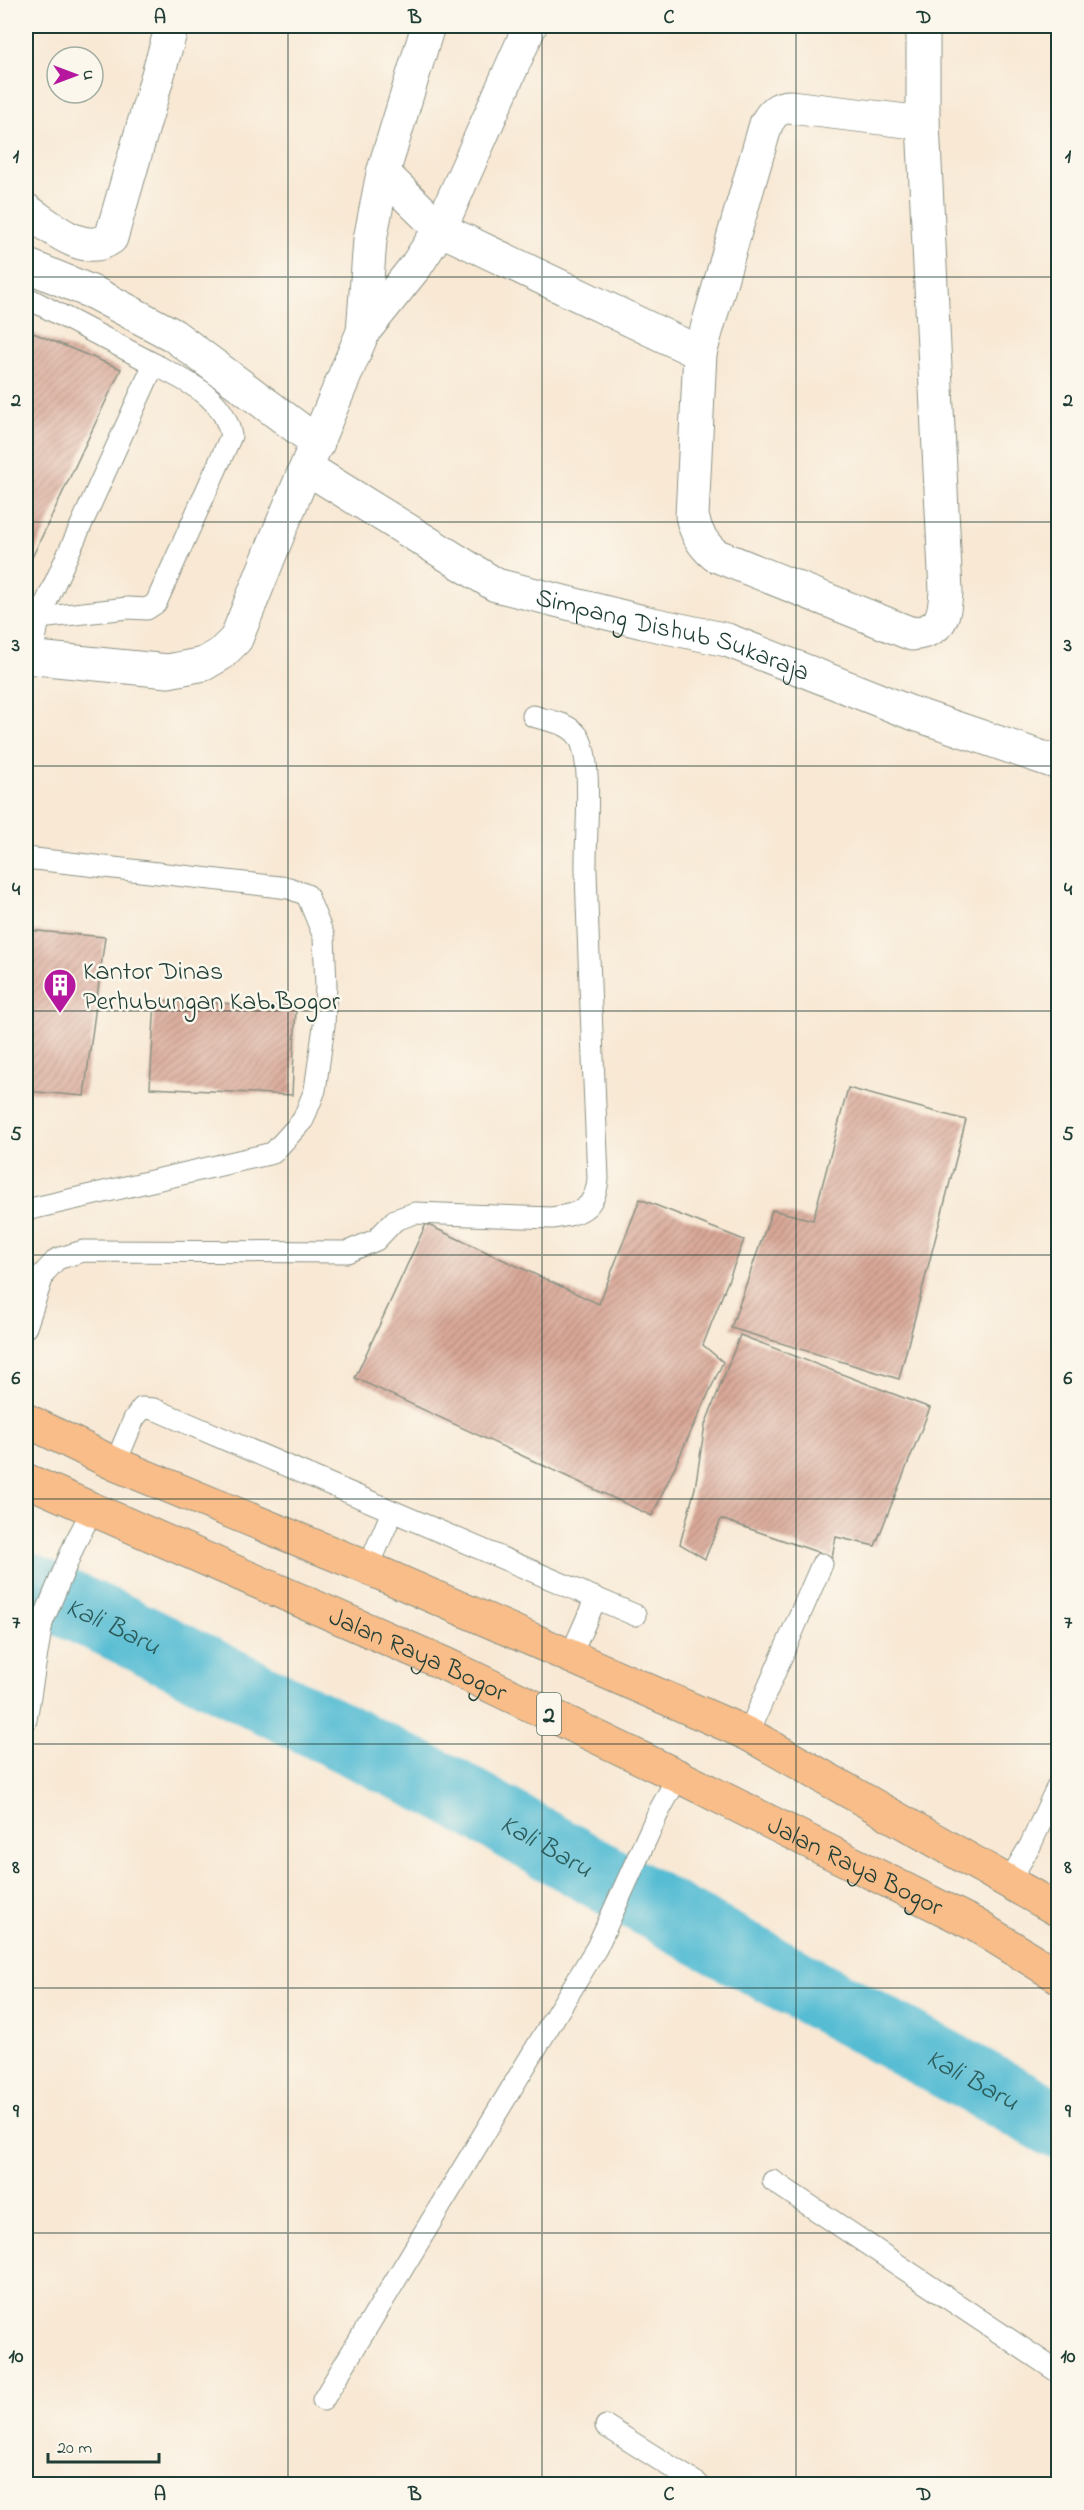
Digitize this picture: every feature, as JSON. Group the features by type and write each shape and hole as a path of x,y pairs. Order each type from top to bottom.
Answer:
{"highway":[{"name":"2","path":"26,1420 115,1464 368,1568 748,1734 1059,1910"},
{"name":"Jalan Raya Bogor","path":"26,1480 445,1664 678,1776 974,1924 1059,1976"}],"street":[{"path":"26,210 78,243 96,245 111,238 172,26"},
{"path":"363,332 370,240 383,172 428,26"},
{"path":"29,656 168,670 190,668 221,654 236,639 363,332 416,266 440,229 530,26"},
{"path":"923,26 923,123 946,592 945,609 938,623 929,632 912,633 715,555 696,532 692,516 700,353 766,124 771,115 783,107 790,107 923,123"},
{"path":"383,172 440,229 700,353"},
{"name":"Simpang Dishub Sukaraja","path":"26,265 94,293 173,335 312,455 496,585 643,622 727,640 909,712 1059,763"}],"lane":[{"path":"26,297 201,390 215,403 228,421 231,436 156,603 147,609 128,608 32,615"},
{"path":"29,656 32,615 154,364"},
{"path":"26,1327 44,1273 57,1259 83,1251 347,1252 376,1240 395,1220 415,1213 552,1218 574,1215 590,1204 597,1194 598,1179 586,869 587,773 584,750 578,736 569,727 533,716"},
{"path":"26,858 289,888 307,895 324,937 326,985 324,1026 315,1090 303,1120 273,1152 26,1210"},
{"path":"115,1464 134,1419 142,1408 154,1409 635,1615"},
{"path":"26,1720 42,1623 76,1541 93,1509"},
{"path":"368,1568 392,1512"},
{"path":"748,1734 822,1563"},
{"path":"570,1657 596,1598"},
{"path":"323,2400 597,1947 658,1814 678,1776"},
{"path":"1009,1881 1030,1846 1059,1785"},
{"path":"773,2181 1059,2372"},
{"path":"606,2426 698,2484"}],"building":[{"path":"26,330 121,369 28,566 26,565"},
{"name":"Kantor Dinas Perhubungan Kab.Bogor","path":"26,930 105,937 84,1096 26,1091"},
{"path":"155,1000 296,1007 292,1095 150,1088"},
{"path":"848,1088 966,1120 899,1379 731,1328 772,1210 813,1220"},
{"path":"640,1199 744,1240 703,1345 723,1362 652,1516 355,1378 426,1224 599,1304"},
{"path":"740,1335 930,1408 875,1546 836,1537 832,1557 721,1519 705,1559 680,1544 695,1488 705,1425"}],"waterway":[{"name":"Kali Baru","path":"26,1586 114,1625 445,1788 679,1920 1058,2125"}],"place":[{"name":"Kantor Dinas Perhubungan Kab.Bogor","path":"60,1014"}]}
